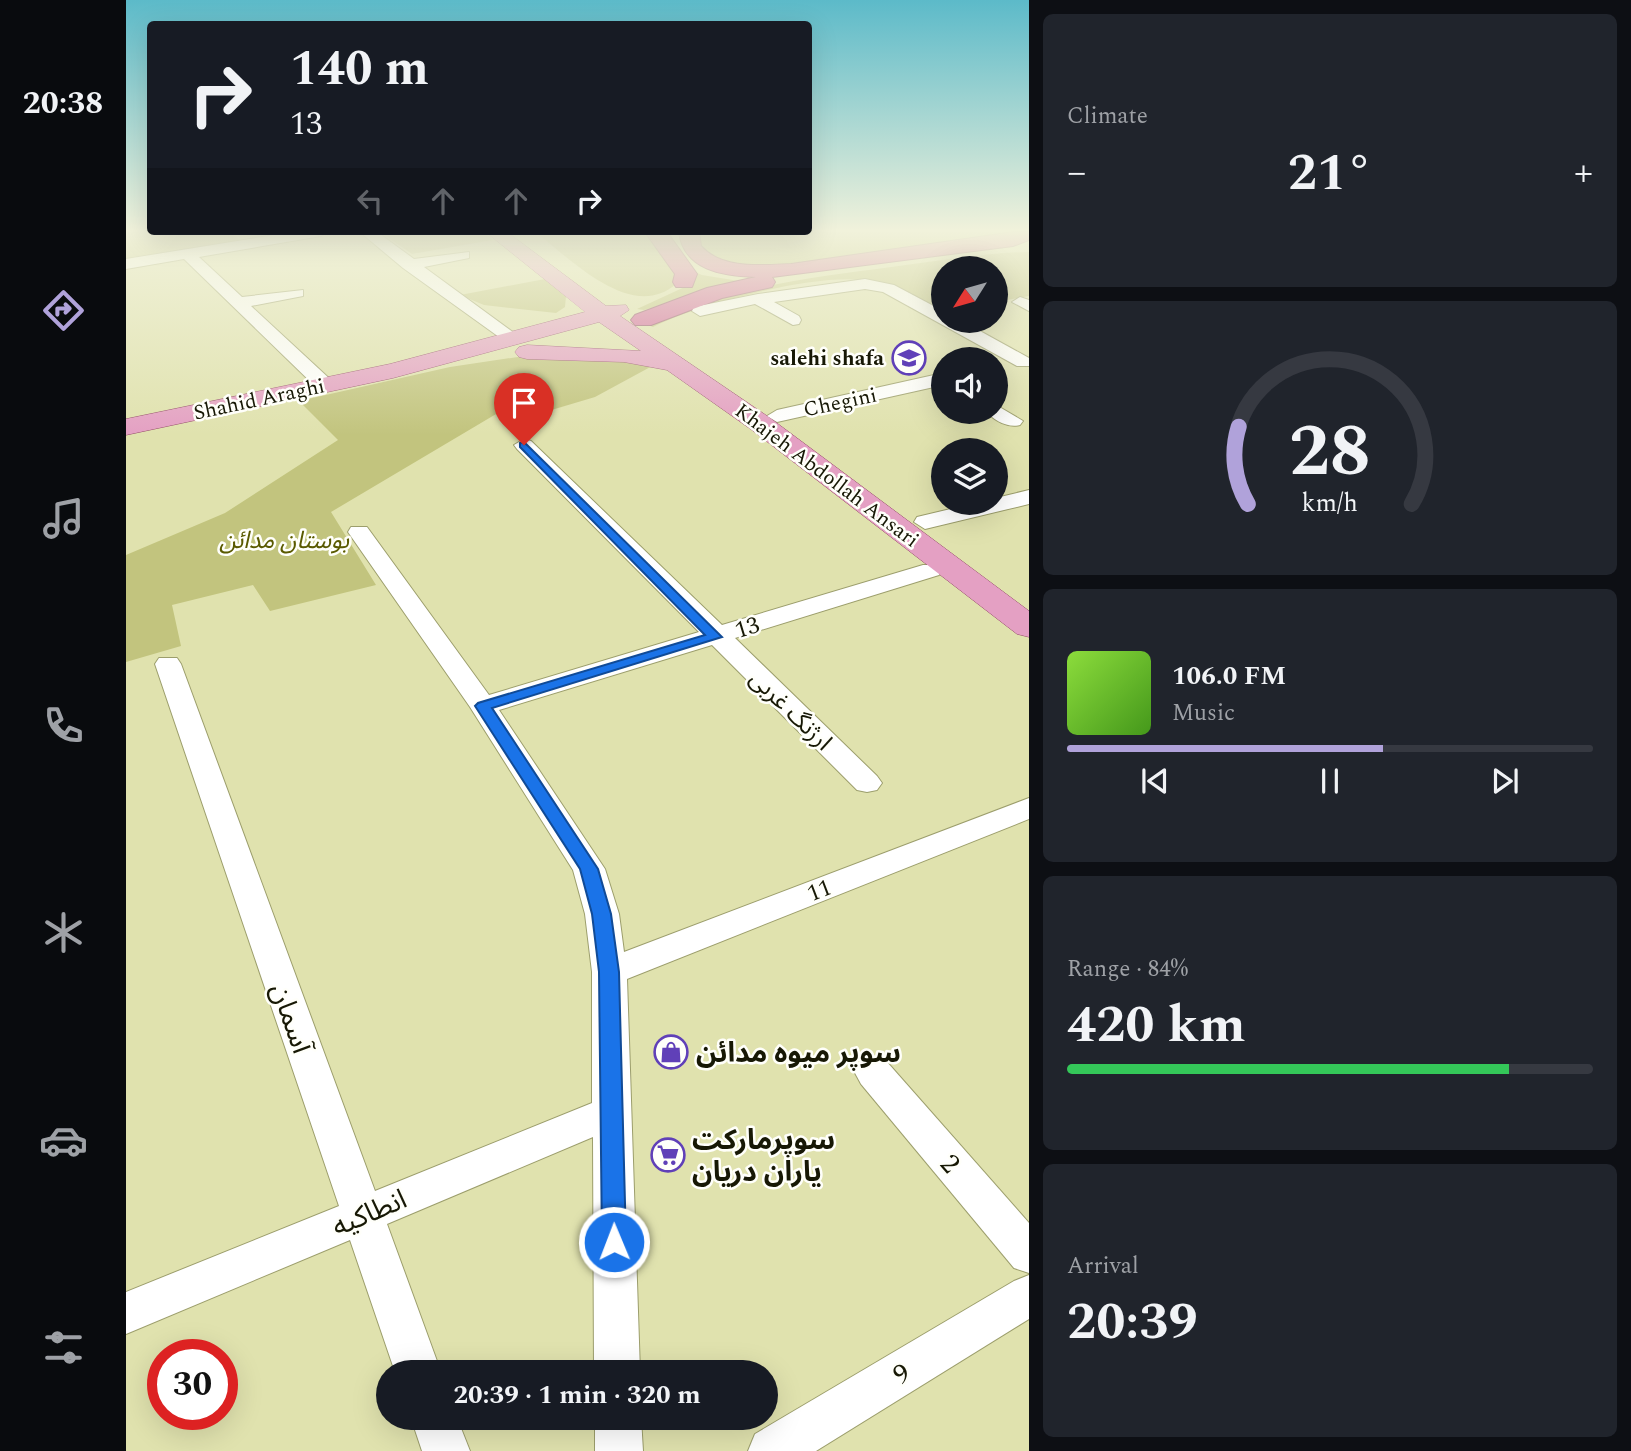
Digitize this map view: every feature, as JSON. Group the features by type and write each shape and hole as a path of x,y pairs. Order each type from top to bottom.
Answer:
{"highway":[{"path":"624,317 655,300"},
{"path":"624,317 690,300"}],"main road":[{"path":"521,342 566,312 569,300"},
{"name":"Khajeh Abdollah Ansari","path":"591,300 624,317 777,416 1029,597"},
{"name":"Khajeh Abdollah Ansari","path":"603,300 683,369 1029,627"},
{"name":"Shahid Araghi","path":"127,425 393,371 624,317"},
{"path":"521,342 648,358 683,369"}],"street":[{"path":"235,300 326,385"},
{"path":"459,300 521,342"},
{"path":"699,311 734,300"},
{"path":"773,300 793,320"},
{"path":"910,300 931,311"},
{"path":"971,333 1026,362"},
{"path":"1008,366 1026,362"},
{"name":"Chegini","path":"777,416 931,382"},
{"name":"ارژنگ غربی","path":"524,445 715,637 867,783"},
{"path":"925,522 1029,497"},
{"path":"359,532 483,706 589,869 601,914 609,972 617,1360"},
{"name":"13","path":"483,706 931,570"},
{"name":"آسمان","path":"168,664 414,1360"},
{"name":"11","path":"609,972 1029,808"},
{"name":"2","path":"874,1073 1029,1254"},
{"name":"انطاکیه","path":"126,1313 612,1112"},
{"name":"9","path":"772,1451 1029,1295"},
{"path":"438,1430 446,1451"},
{"path":"618,1430 619,1451"}],"green space":[{"path":"471,300 566,300 565,307 556,313 484,305"},
{"path":"657,300 681,300 644,310 637,309"},
{"path":"714,300 728,300 653,327 648,325"},
{"path":"908,300 931,300 931,310"},
{"name":"بوستان مدائن","path":"596,354 654,365 595,397 548,411 513,404 331,512 376,585 270,611 253,585 172,605 181,646 126,662 126,555 225,513 338,440 299,401 450,367 531,355"}],"place":[{"name":"salehi shafa","path":"909,358"},
{"name":"سوپر میوه مدائن","path":"671,1052"},
{"name":"سوپرمارکت یاران دریان","path":"668,1155"}],"route":[{"path":"524,445 715,637 483,706 589,869 601,914 609,972 614,1242"}]}
